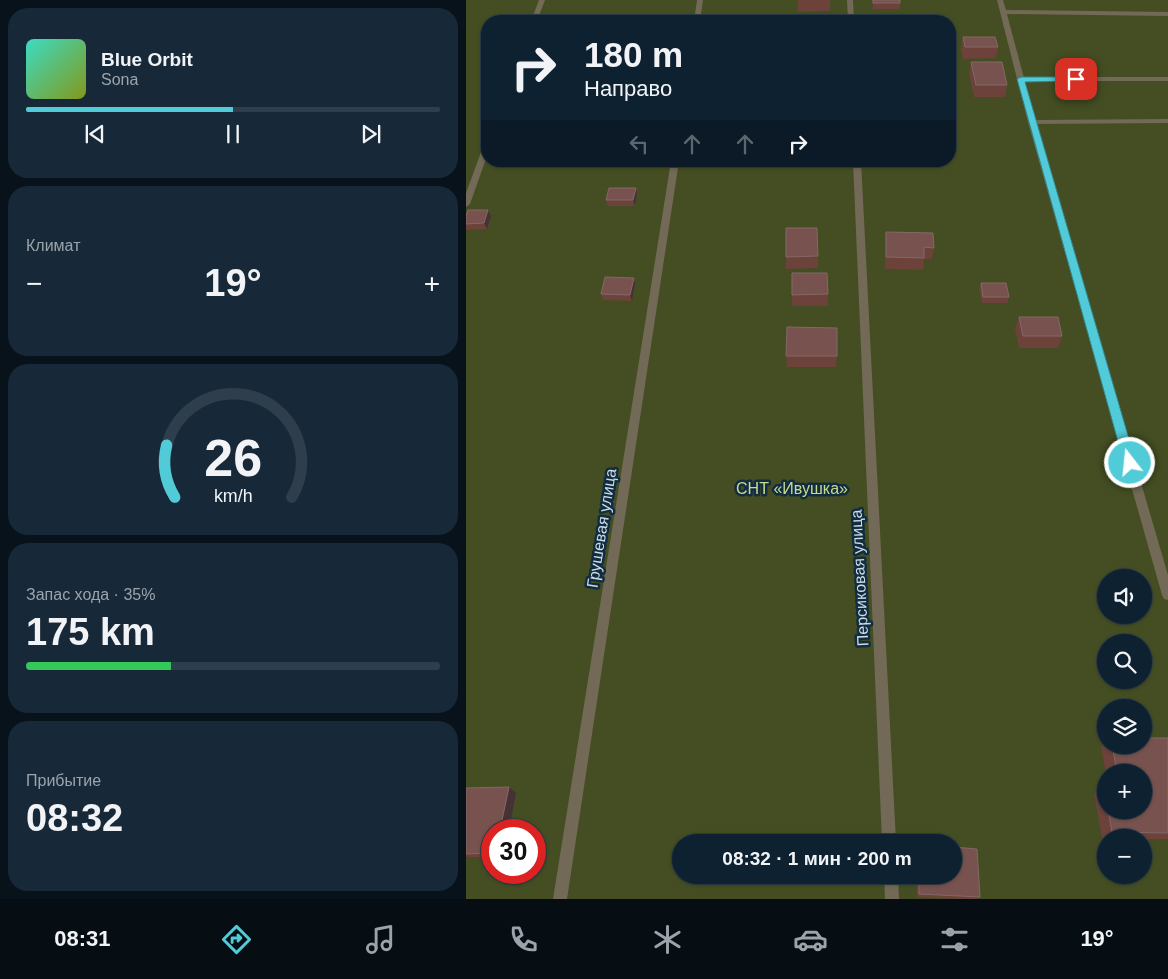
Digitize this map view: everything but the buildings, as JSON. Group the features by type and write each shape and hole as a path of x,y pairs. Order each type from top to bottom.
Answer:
{"street":[{"path":"536,15 542,0"},
{"path":"698,15 700,0"},
{"path":"850,0 850,15"},
{"path":"1000,0 1032,122 1168,595"},
{"path":"1003,12 1168,14"},
{"path":"1021,79 1168,79"},
{"path":"1032,122 1168,121"},
{"path":"466,204 481,163"},
{"name":"Грушевая улица","path":"560,899 674,167"},
{"name":"Персиковая улица","path":"857,167 889,834"},
{"path":"891,884 892,899"}],"green space":[{"name":"СНТ «Ивушка»","path":"466,0 1168,0 1168,899 466,899"}],"route":[{"path":"1076,79 1021,79 1130,463"}]}
